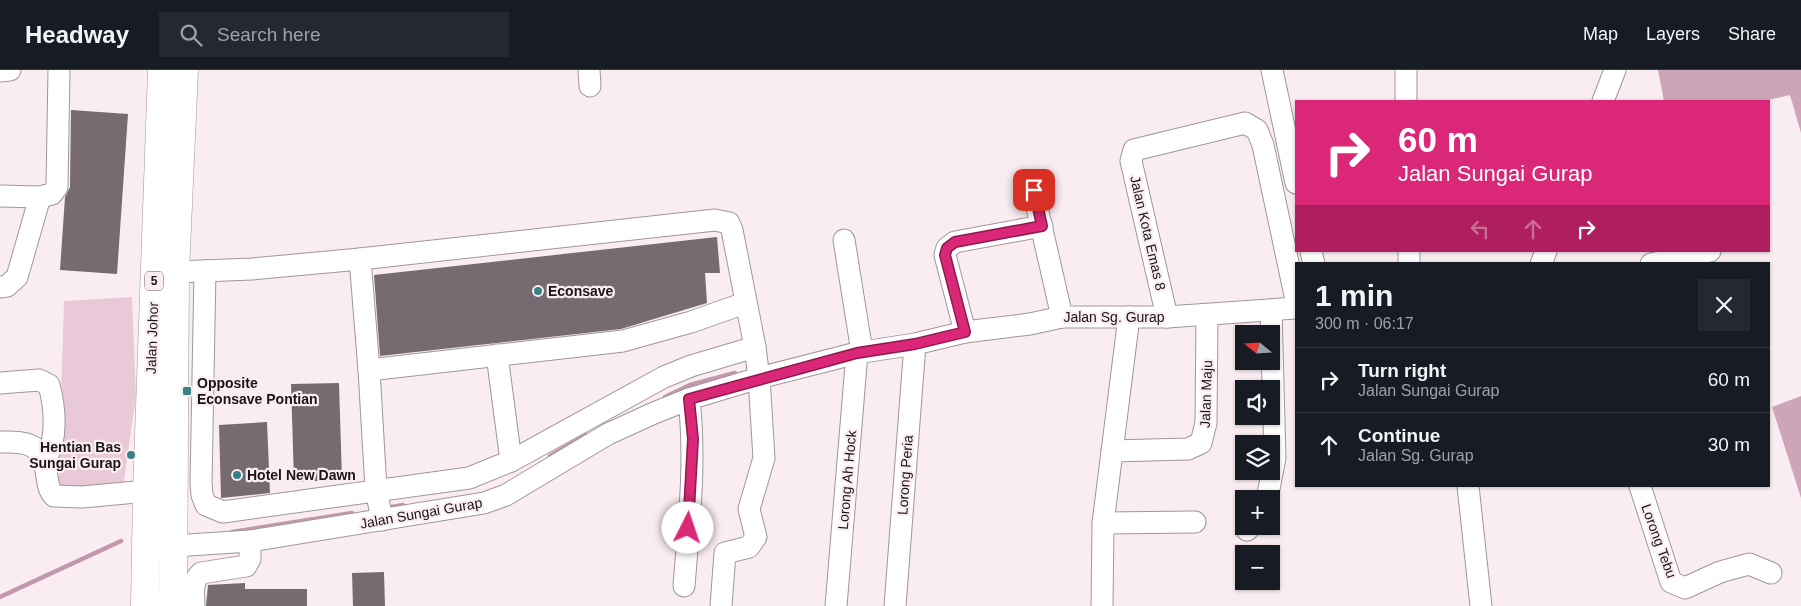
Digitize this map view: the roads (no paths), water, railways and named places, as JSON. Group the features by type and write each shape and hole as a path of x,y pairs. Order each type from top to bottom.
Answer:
{"highway":[{"name":"Jalan Johor","path":"146,606 145,548 162,70"},
{"name":"Jalan Johor","path":"172,606 175,272 184,70"}],"street":[{"path":"0,71 10,70"},
{"path":"0,196 40,197 52,194 57,187 59,70"},
{"path":"1272,70 1295,178"},
{"path":"1406,70 1406,100"},
{"path":"1602,100 1615,70"},
{"name":"Jalan Kota Emas 8","path":"1167,317 1131,161 1134,150 1245,124 1257,130 1264,145 1295,295"},
{"path":"1034,190 1062,317"},
{"path":"0,287 7,286 17,277 40,197"},
{"path":"175,272 252,269 360,259 719,220 729,223 755,347 764,458 750,508 756,537 749,547 725,552 721,606"},
{"path":"965,332 945,255 947,248 955,242 1042,226"},
{"name":"Lorong Ah Hock","path":"836,606 859,353 844,240"},
{"path":"1660,262 1705,252"},
{"path":"360,259 370,370 376,489 382,520"},
{"path":"206,271 201,483 202,495 206,505 223,512 376,489 469,478 510,461 664,377 691,366 755,347"},
{"path":"370,370 623,341 691,322 745,303"},
{"name":"Jalan Sg. Gurap","path":"759,378 859,353 915,344 965,332 1030,324 1062,317 1167,317 1295,308"},
{"path":"1269,490 1275,458 1271,310"},
{"name":"Jalan Maju","path":"1112,451 1188,449 1201,443 1206,423 1207,315"},
{"path":"1102,606 1103,523 1128,317"},
{"name":"Lorong Peria","path":"895,606 915,344"},
{"path":"497,356 510,461"},
{"name":"Jalan Sungai Gurap","path":"145,548 250,541 484,503 506,495 608,434 689,399 759,378"},
{"path":"0,383 39,380 49,385 53,398 53,431 50,452 45,460"},
{"path":"684,586 693,471 693,439 689,399"},
{"path":"0,442 21,441 37,449 45,460 50,492 60,497 147,491"},
{"path":"1468,487 1481,606"},
{"name":"Lorong Tebu","path":"1640,487 1671,582 1685,588 1720,572 1749,564 1771,573"},
{"path":"1103,523 1195,522"},
{"path":"194,606 194,585 198,576 201,573 246,566 250,559 250,541"}],"waterway":[{"path":"665,397 690,385 735,373"},
{"path":"550,456 586,435"},
{"path":"386,508 403,505"},
{"path":"232,532 352,513"},
{"path":"0,597 121,541"}],"place":[{"name":"Econsave","path":"538,291"},
{"name":"Opposite Econsave Pontian","path":"187,391"},
{"name":"Hentian Bas Sungai Gurap","path":"131,455"},
{"name":"Hotel New Dawn","path":"237,475"}]}
